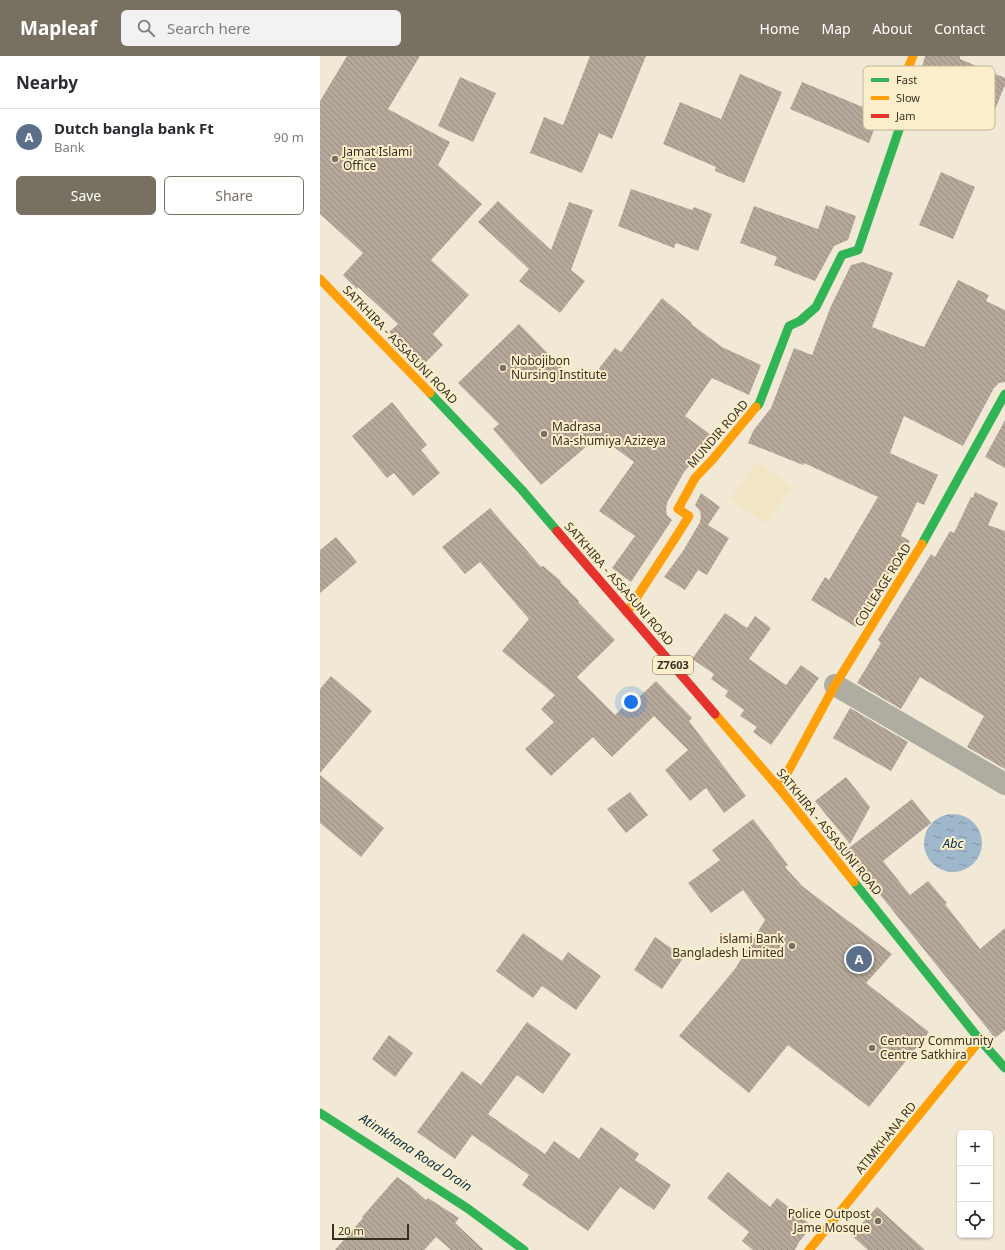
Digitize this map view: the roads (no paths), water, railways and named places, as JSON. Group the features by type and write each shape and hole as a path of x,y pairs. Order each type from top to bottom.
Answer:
{"street":[{"name":"MUNDIR ROAD","path":"909,66 913,56"},
{"name":"MUNDIR ROAD","path":"628,612 650,575 672,544 688,516 678,509 695,478 759,404 789,326 800,321 816,307 842,255 858,250 899,130"},
{"name":"SATKHIRA - ASSASUNI ROAD","path":"320,279 522,490 628,612 779,788 980,1040 1005,1068"},
{"name":"COLLEAGE ROAD","path":"779,788 835,685 930,532 1005,394"},
{"path":"835,685 1005,784"},
{"name":"ATIMKHANA RD","path":"809,1250 980,1040"},
{"path":"320,1113 466,1208 524,1250"}],"water":[{"name":"Abc","path":"947,814 959,814 974,822 982,837 982,849 974,864 959,872 947,872 932,864 924,849 924,837 932,822"}],"place":[{"name":"Jamat Islami Office","path":"335,159"},
{"name":"Nobojibon Nursing Institute","path":"503,368"},
{"name":"Madrasa Ma-shumiya Azizeya","path":"544,434"},
{"name":"islami Bank Bangladesh Limited","path":"792,946"},
{"name":"Dutch bangla bank Ft","path":"859,959"},
{"name":"Century Community Centre Satkhira","path":"872,1048"},
{"name":"Police Outpost Jame Mosque","path":"878,1221"}],"water label":[{"name":"Atimkhana Road Drain","path":"416,1152"}]}
